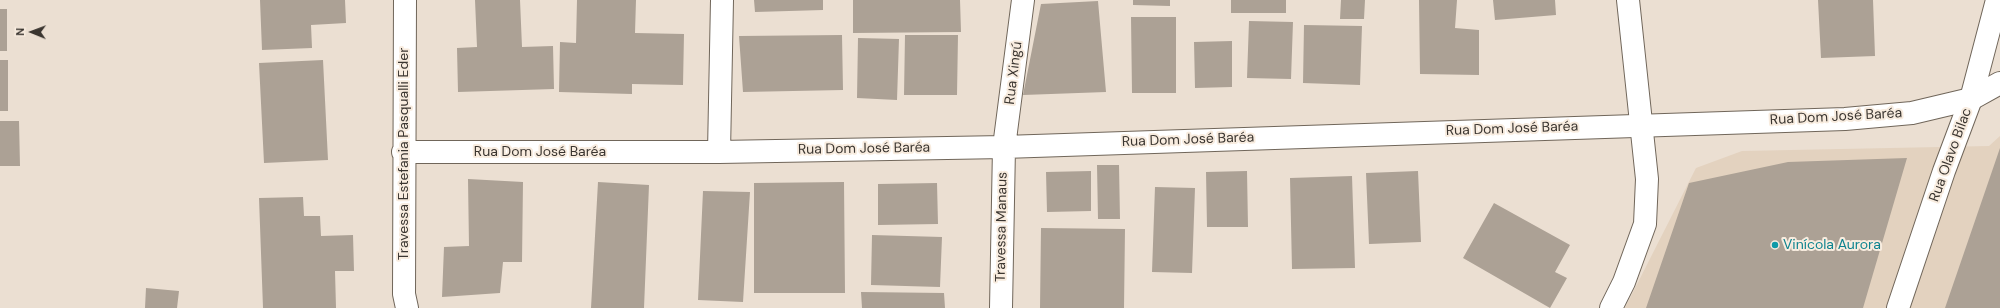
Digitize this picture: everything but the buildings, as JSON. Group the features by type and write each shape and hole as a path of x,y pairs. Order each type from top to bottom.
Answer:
{"street":[{"name":"Travessa Estefania Pasqualli Eder","path":"405,0 403,152 404,294 407,308"},
{"path":"719,152 722,0"},
{"name":"Rua Xingú","path":"1004,147 1023,0"},
{"path":"1611,308 1624,282 1645,224 1647,179 1628,0"},
{"name":"Rua Olavo Bilac","path":"1898,308 1944,171 1971,99 1997,0"},
{"name":"Rua Dom José Baréa","path":"403,152 719,152 1004,147 1845,119 1912,113 1971,99 2000,83"},
{"name":"Travessa Manaus","path":"1000,308 1004,147"}],"shaded area":[{"path":"2000,136 2000,308 1625,308 1696,168 1742,151 1989,146"}],"place":[{"name":"Vinícola Aurora","path":"1775,245"}]}
